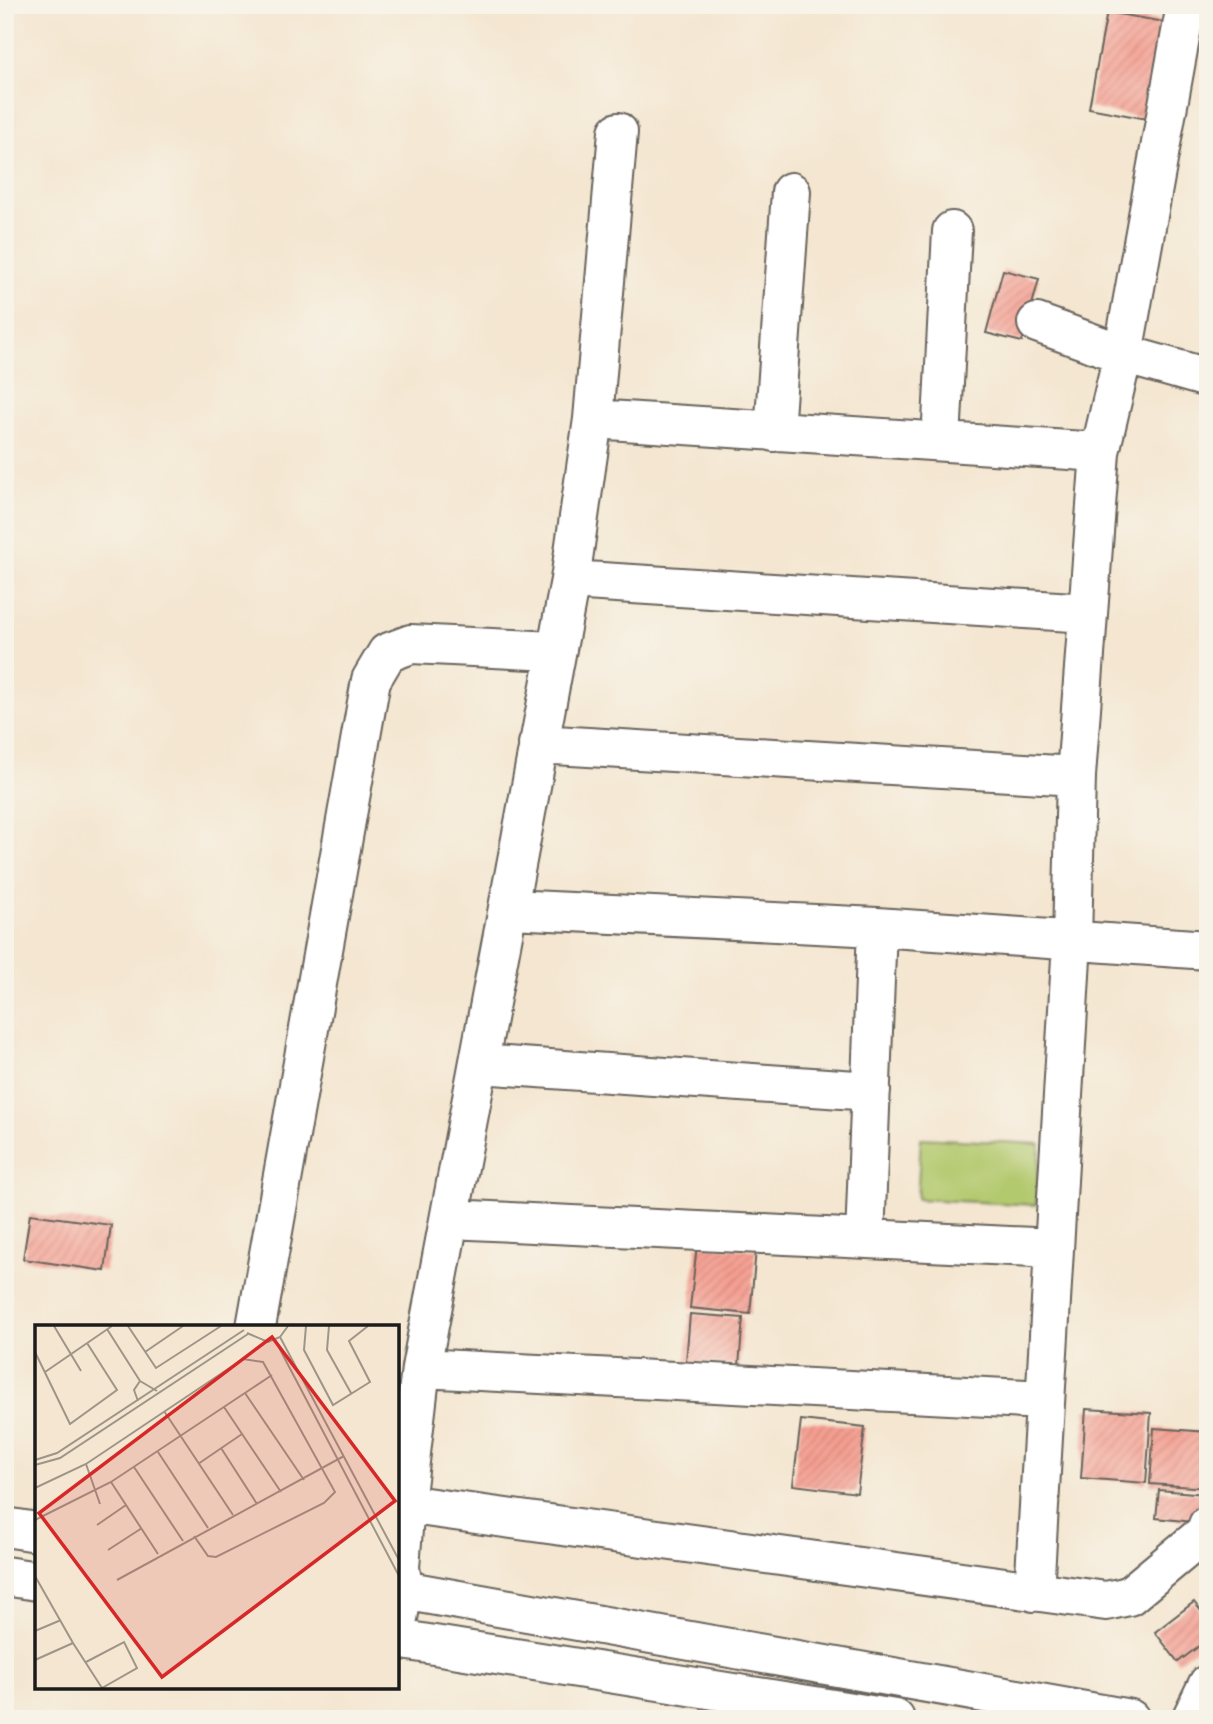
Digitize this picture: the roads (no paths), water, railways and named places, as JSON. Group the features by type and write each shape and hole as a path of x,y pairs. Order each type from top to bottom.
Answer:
{"street":[{"path":"1034,1592 1072,941 1076,776 1100,452 1123,354 1186,5"},
{"path":"618,132 593,419 570,580 554,651 510,909 421,1368 401,1503 399,1601 1130,1719"},
{"path":"774,432 791,192"},
{"path":"941,441 952,231"},
{"path":"1037,323 1123,354 1208,378"},
{"path":"593,419 1100,452"},
{"path":"570,580 1088,613"},
{"path":"256,1325 371,680 387,653 411,644 554,651"},
{"path":"538,744 1076,776"},
{"path":"510,909 877,927 1208,950"},
{"path":"865,1239 877,927"},
{"path":"480,1064 871,1090"},
{"path":"450,1219 1054,1248"},
{"path":"421,1368 1045,1400"},
{"path":"401,1503 1106,1601 1129,1596 1206,1532 1208,1525"},
{"path":"5,1527 35,1532"},
{"path":"5,1576 35,1581"},
{"path":"399,1639 895,1719"},
{"path":"1191,1719 1208,1684"}]}
